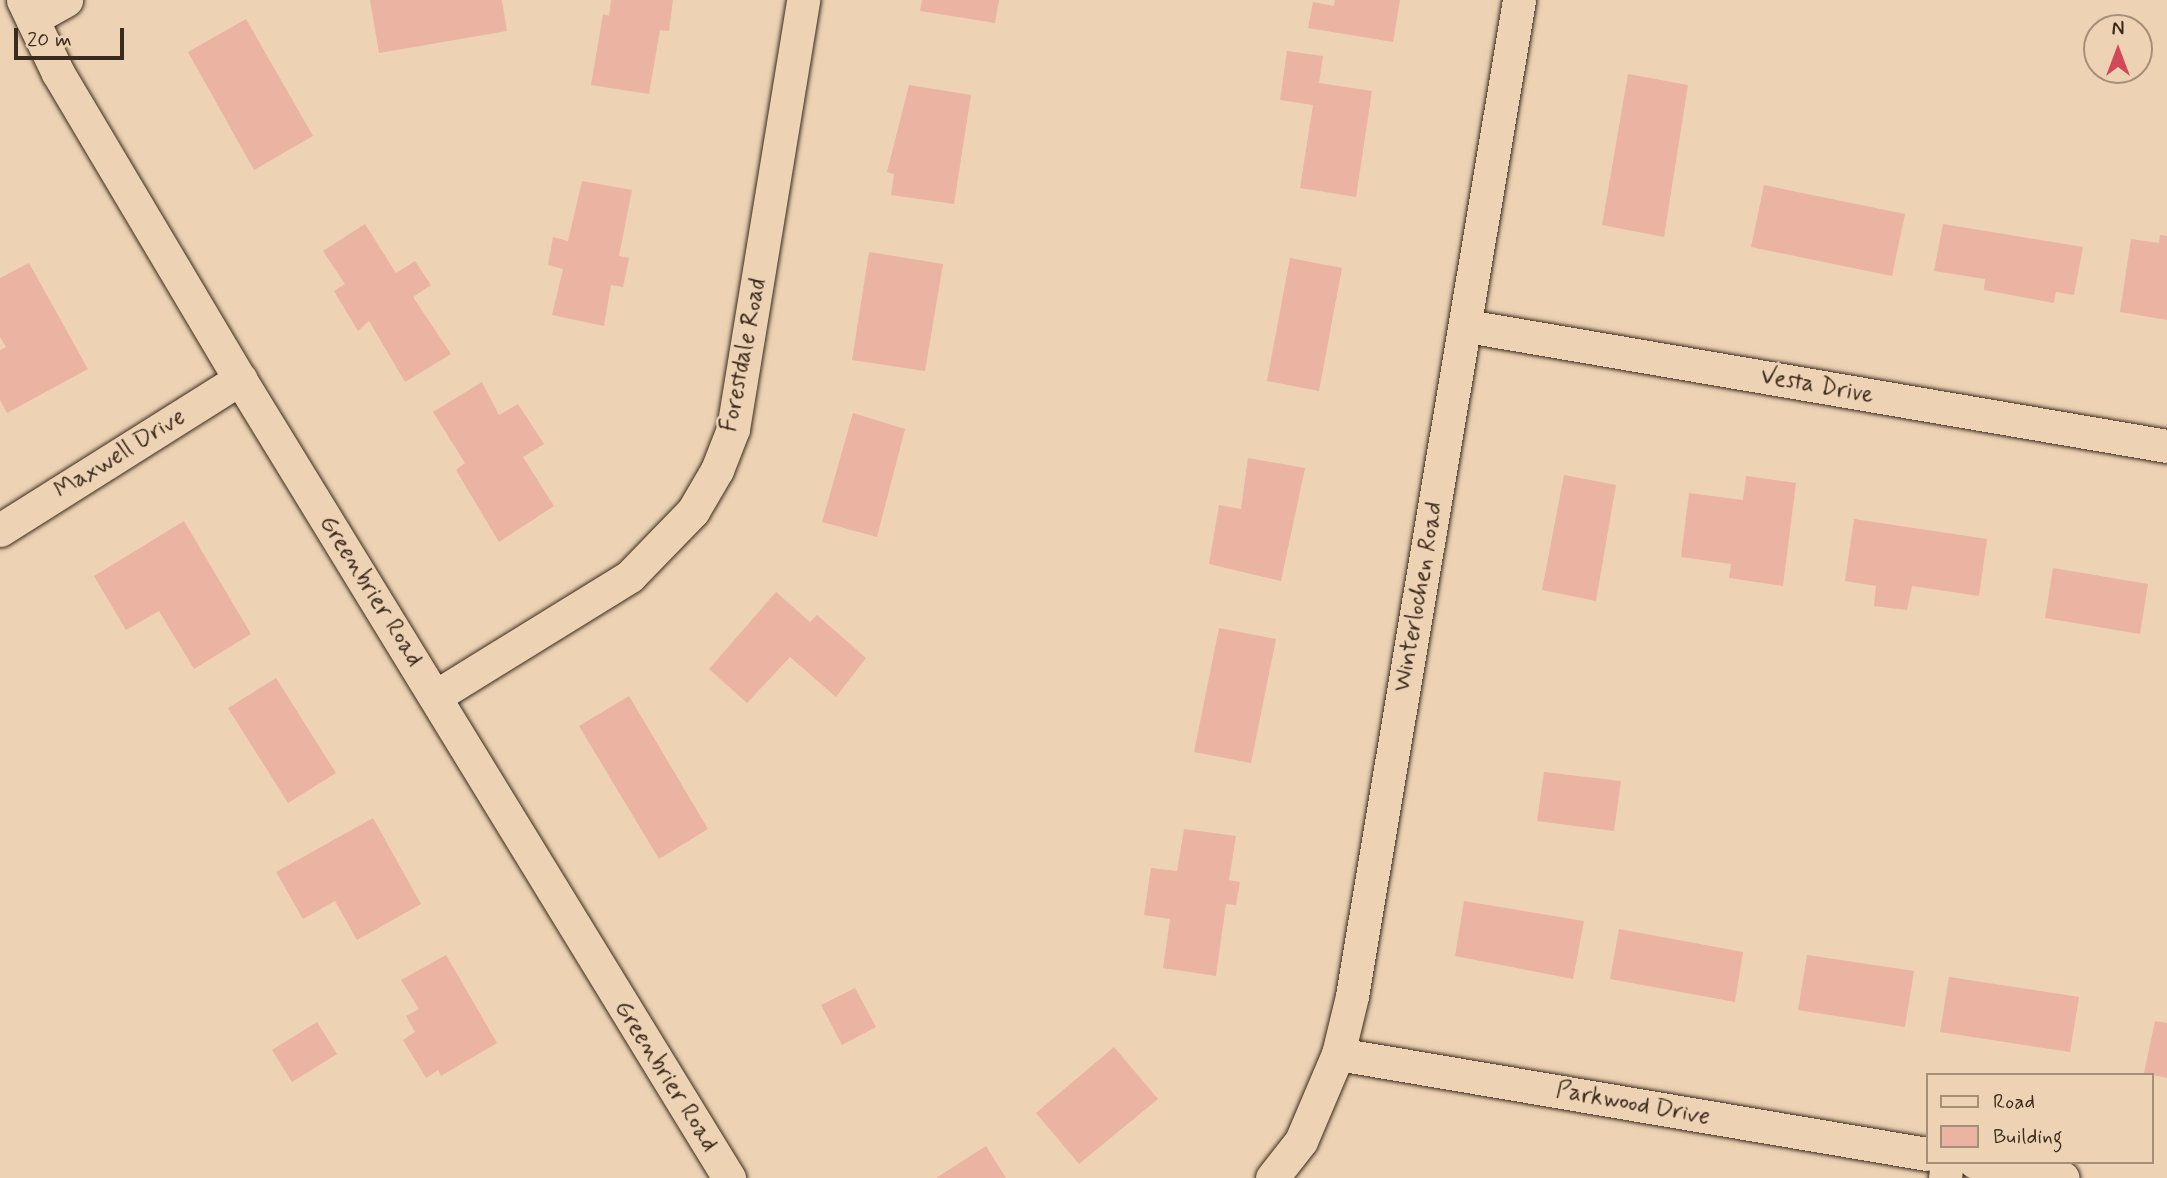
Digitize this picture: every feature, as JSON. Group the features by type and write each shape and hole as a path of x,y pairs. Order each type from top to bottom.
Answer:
{"street":[{"path":"27,10 66,0"},
{"name":"Forestdale Road","path":"436,696 630,576 693,511 717,470 733,429 803,0"},
{"name":"Winterlochen Road","path":"1272,1178 1301,1141 1338,1054 1467,326 1519,0"},
{"name":"Greenbrier Road","path":"27,10 58,73 240,379 729,1178"},
{"name":"Vesta Drive","path":"1467,326 2167,446"},
{"name":"Maxwell Drive","path":"0,530 240,379"},
{"name":"Parkwood Drive","path":"1338,1054 1926,1154"},
{"path":"1986,1164 2063,1178"}],"building":[{"path":"370,0 502,0 507,31 379,53"},
{"path":"611,0 673,0 669,31 660,30 649,94 591,85 603,14 609,16"},
{"path":"922,0 999,0 995,23 920,11"},
{"path":"1335,0 1400,0 1393,42 1308,28 1313,2 1334,6"},
{"path":"246,19 313,136 254,170 188,52"},
{"path":"1287,51 1323,56 1319,83 1372,91 1356,197 1300,188 1313,105 1280,100"},
{"path":"1628,74 1688,85 1664,237 1602,225"},
{"path":"909,85 971,95 954,204 891,195 894,174 887,172"},
{"path":"582,181 632,190 619,256 629,258 623,287 611,285 604,326 552,315 563,269 548,265 553,237 568,241"},
{"path":"1764,185 1905,214 1892,276 1751,247"},
{"path":"365,224 396,273 415,261 431,285 413,297 451,354 405,382 369,321 358,331 334,291 345,284 323,251"},
{"path":"1943,224 2083,247 2074,295 2056,292 2054,303 1984,290 1985,279 1934,271"},
{"path":"2160,235 2167,236 2167,320 2120,312 2131,239 2159,243"},
{"path":"869,252 943,264 925,371 852,360"},
{"path":"1290,258 1342,268 1319,391 1267,381"},
{"path":"29,263 88,369 7,413 0,400 0,350 6,347 0,337 0,278"},
{"path":"482,382 499,415 518,404 544,444 523,457 554,506 499,542 456,470 465,463 433,412"},
{"path":"853,413 905,429 877,537 822,522"},
{"path":"1248,458 1305,468 1281,581 1209,564 1219,505 1241,509"},
{"path":"1564,475 1616,485 1596,601 1542,590"},
{"path":"1746,476 1796,483 1783,586 1729,578 1731,564 1681,557 1689,493 1743,500"},
{"path":"1854,519 1987,539 1979,596 1912,586 1907,610 1874,606 1876,586 1845,581"},
{"path":"184,521 251,634 194,669 159,611 126,630 94,576"},
{"path":"2053,568 2148,584 2140,634 2045,618"},
{"path":"776,592 810,622 817,615 866,658 836,697 790,657 747,703 709,669"},
{"path":"1219,628 1276,639 1251,763 1194,752"},
{"path":"276,678 336,773 288,803 228,708"},
{"path":"629,696 708,829 659,859 579,726"},
{"path":"1544,772 1621,781 1614,831 1537,821"},
{"path":"373,818 421,904 357,940 335,901 303,919 276,872"},
{"path":"1184,829 1236,836 1229,880 1240,882 1236,905 1226,904 1216,976 1163,968 1170,919 1144,915 1151,868 1177,871"},
{"path":"1464,901 1584,921 1573,979 1455,956"},
{"path":"1619,929 1743,952 1735,1002 1610,979"},
{"path":"446,955 497,1043 441,1076 438,1070 426,1078 403,1040 415,1032 406,1016 419,1009 401,980"},
{"path":"1807,955 1914,971 1905,1027 1798,1010"},
{"path":"1949,977 2079,997 2070,1052 1940,1032"},
{"path":"855,988 876,1027 842,1045 821,1005"},
{"path":"2155,1021 2167,1023 2167,1078 2144,1073"},
{"path":"317,1022 337,1054 292,1082 272,1050"},
{"path":"1114,1047 1158,1099 1079,1164 1036,1113"},
{"path":"986,1146 1006,1178 936,1178"}]}
